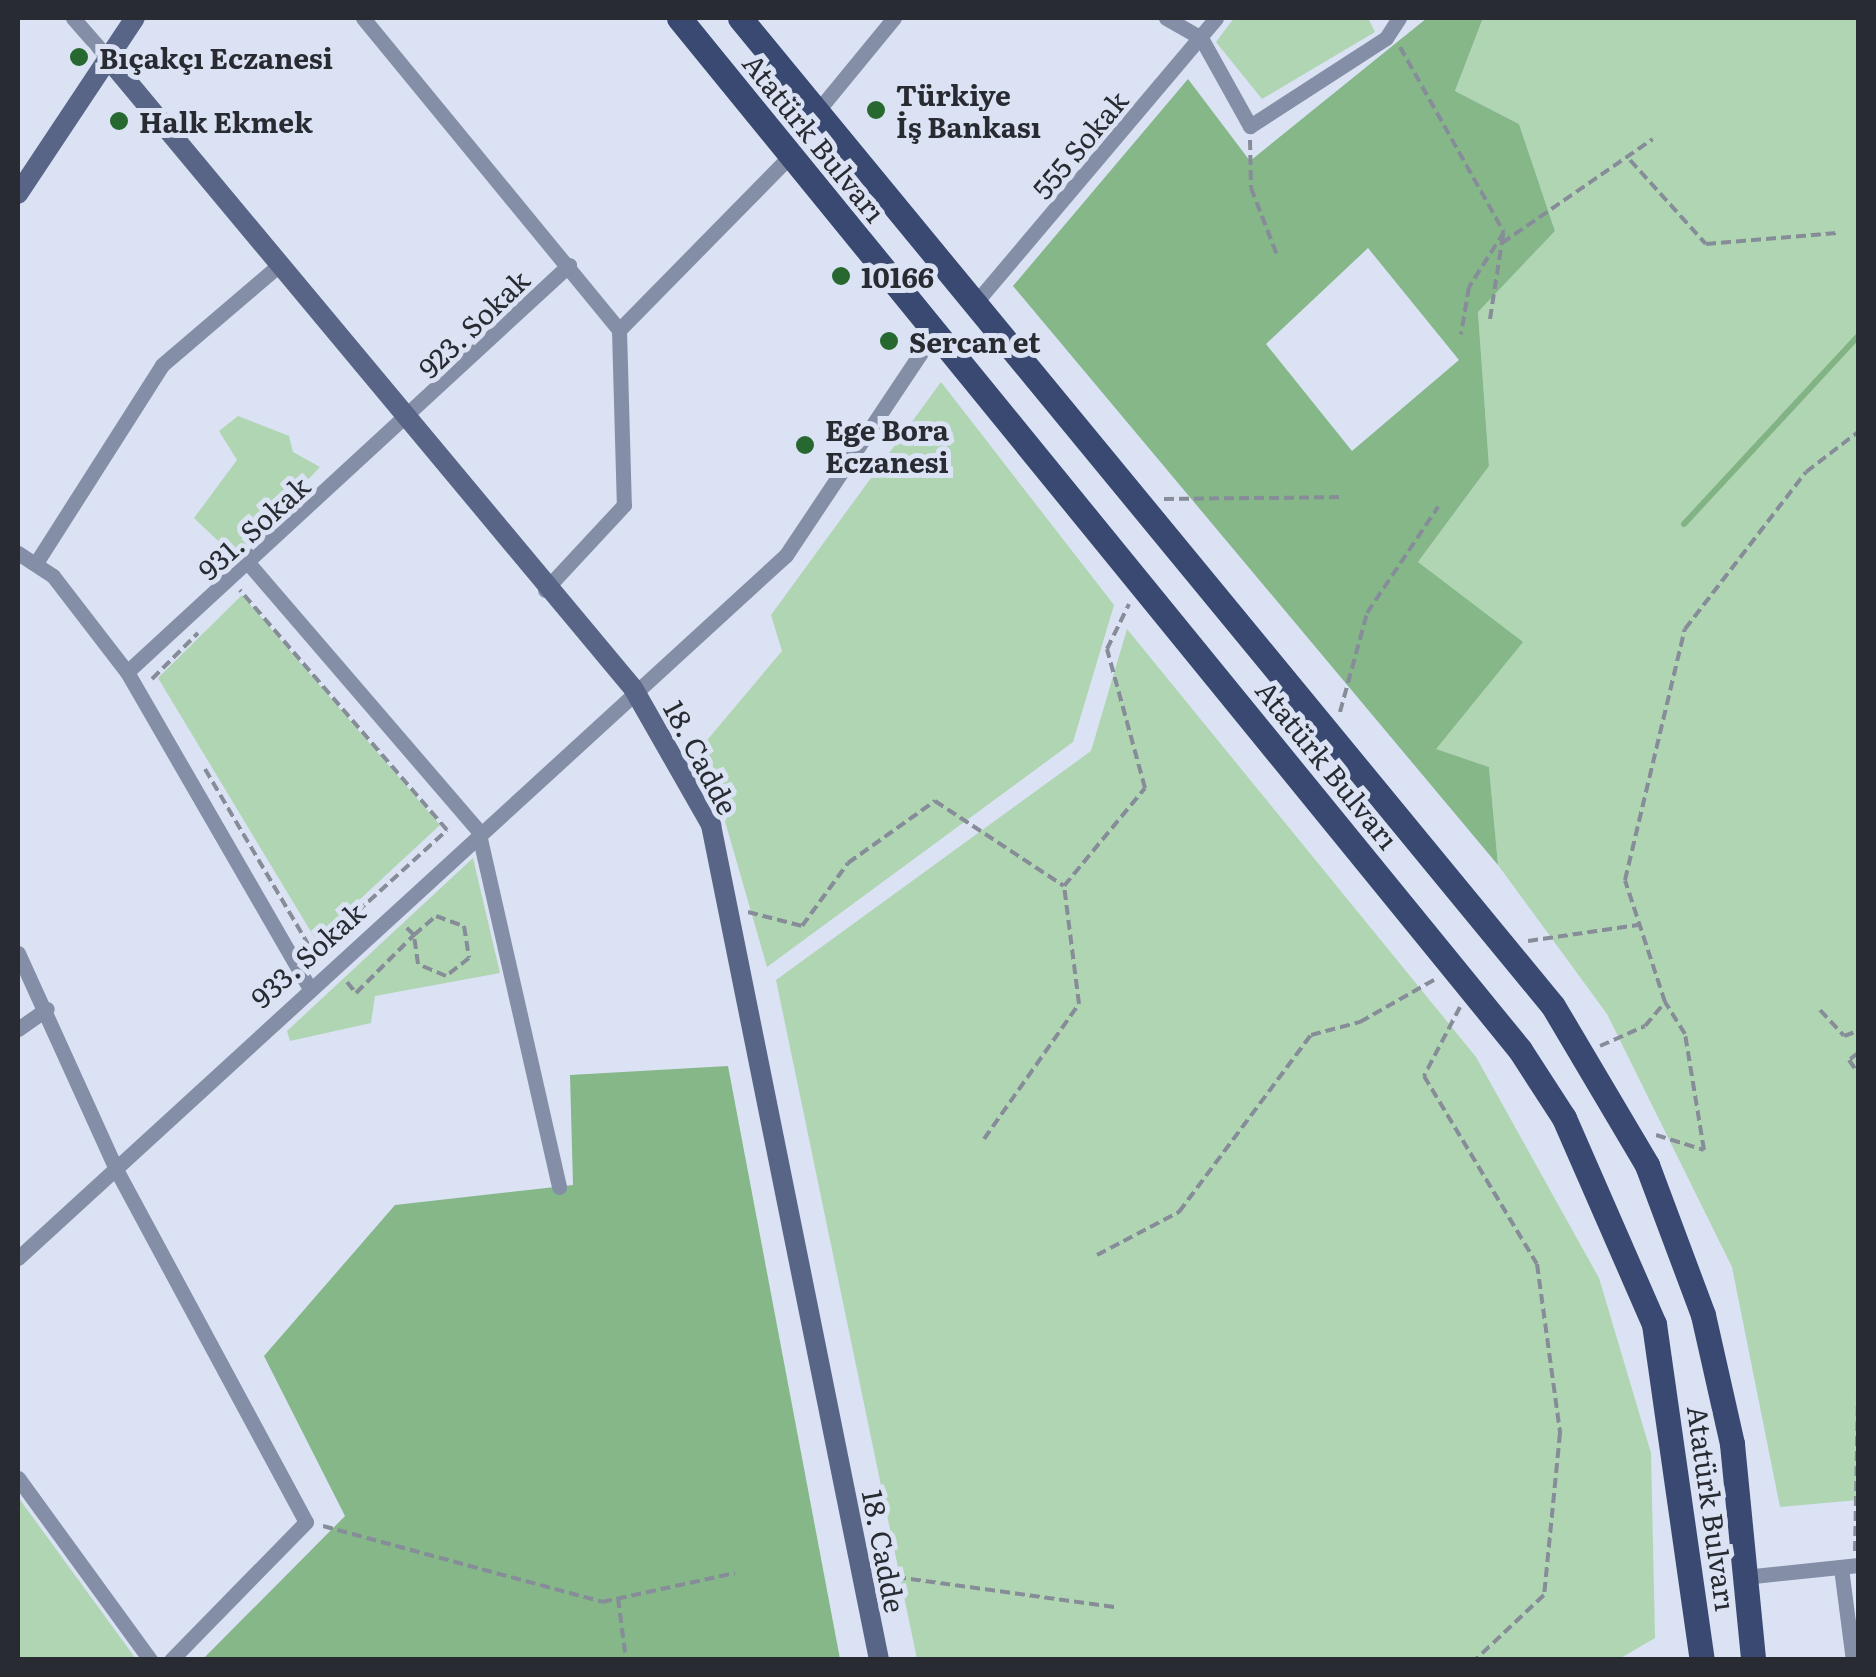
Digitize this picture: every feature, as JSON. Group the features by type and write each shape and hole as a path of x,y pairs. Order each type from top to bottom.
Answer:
{"main road":[{"name":"Atatürk Bulvarı","path":"679,18 1462,978 1564,1118 1654,1324 1702,1660"},
{"name":"Atatürk Bulvarı","path":"740,18 820,108 1504,946 1582,1054 1623,1124 1703,1314 1732,1444 1753,1660"}],"street":[{"path":"73,18 106,57"},
{"path":"18,194 135,18"},
{"path":"363,18 569,264 619,330 624,505 545,590"},
{"path":"820,108 894,18"},
{"path":"1166,18 1201,38 1250,126 1396,21"},
{"name":"555 Sokak","path":"977,301 1216,18"},
{"name":"18. Cadde","path":"106,57 412,418 545,590 633,688 711,825 878,1660"},
{"path":"619,330 791,155"},
{"name":"923. Sokak","path":"412,418 569,264"},
{"path":"36,563 162,365 279,265"},
{"name":"933. Sokak","path":"18,1258 118,1173 308,984 633,688 786,555 934,332"},
{"name":"931. Sokak","path":"128,672 412,418"},
{"path":"18,553 36,563 128,672 308,984"},
{"path":"249,564 478,830 559,1186"},
{"path":"18,952 118,1173 306,1522 171,1660"},
{"path":"18,1030 46,1009"},
{"path":"18,1478 150,1660"},
{"path":"1744,1578 1852,1566 1853,1660"}],"path":[{"path":"1396,21 1504,232 1490,319"},
{"path":"1250,126 1251,188 1277,256"},
{"path":"1502,244 1630,160 1653,139"},
{"path":"1630,160 1706,244 1837,234"},
{"path":"1461,334 1469,287 1504,232"},
{"path":"1623,1124 1704,1150 1686,1034 1664,1002 1625,880 1684,629 1806,472 1858,432"},
{"path":"1140,499 1344,497"},
{"path":"1333,736 1367,613 1438,506"},
{"path":"984,1139 1079,1004 1064,886 1145,788 1107,650 1140,582"},
{"path":"202,764 313,952 448,830 240,590 227,603"},
{"path":"162,696 152,680 202,628"},
{"path":"728,907 802,926 848,864 935,801 1064,886"},
{"path":"333,963 356,994 414,935 436,916 464,926 469,958 446,976 418,964 414,935 392,911"},
{"path":"1504,946 1640,925"},
{"path":"1097,1255 1179,1212 1311,1035 1360,1022 1462,978"},
{"path":"1462,978 1424,1076 1537,1264 1560,1433 1544,1595 1475,1660"},
{"path":"1582,1054 1645,1026 1664,1002"},
{"path":"1820,1010 1844,1036 1858,1031"},
{"path":"1858,1054 1849,1060 1858,1073"},
{"path":"1852,1566 1858,1390"},
{"path":"306,1522 602,1602 735,1573"},
{"path":"861,1572 1116,1608"},
{"path":"618,1598 626,1660"}],"green space":[{"path":"1234,18 1368,18 1375,32 1262,99 1216,42"},
{"path":"1427,18 1483,18 1455,91 1519,124 1555,231 1478,312 1489,466 1418,562 1523,642 1436,749 1489,767 1498,865 1013,286 1188,79 1250,161","holes":["1368,248 1459,360 1352,451 1266,344"]},
{"path":"1483,18 1858,18 1858,1500 1780,1507 1732,1267 1607,1014 1498,865 1489,767 1435,749 1418,562 1489,466 1478,312 1555,231 1519,124 1455,91"},
{"path":"941,382 1114,605 1073,742 767,967 703,745 782,651 771,615"},
{"path":"238,416 289,436 293,452 320,467 235,557 194,518 237,460 219,431"},
{"path":"242,595 440,825 316,940 158,678"},
{"path":"1127,629 1476,1057 1599,1278 1651,1453 1655,1638 1619,1659 917,1659 776,980 1091,751"},
{"path":"473,858 500,973 375,996 371,1023 290,1041 287,1031"},
{"path":"728,1066 840,1659 202,1660 345,1516 264,1356 395,1205 573,1185 570,1075"},
{"path":"18,1497 136,1659 18,1658"}],"waterway":[{"path":"1684,524 1858,336"}],"place":[{"name":"Bıçakçı Eczanesi","path":"79,57"},
{"name":"Türkiye İş Bankası","path":"876,110"},
{"name":"Halk Ekmek","path":"119,121"},
{"name":"10166","path":"841,276"},
{"name":"Sercan et","path":"889,341"},
{"name":"Ege Bora Eczanesi","path":"805,445"}]}
